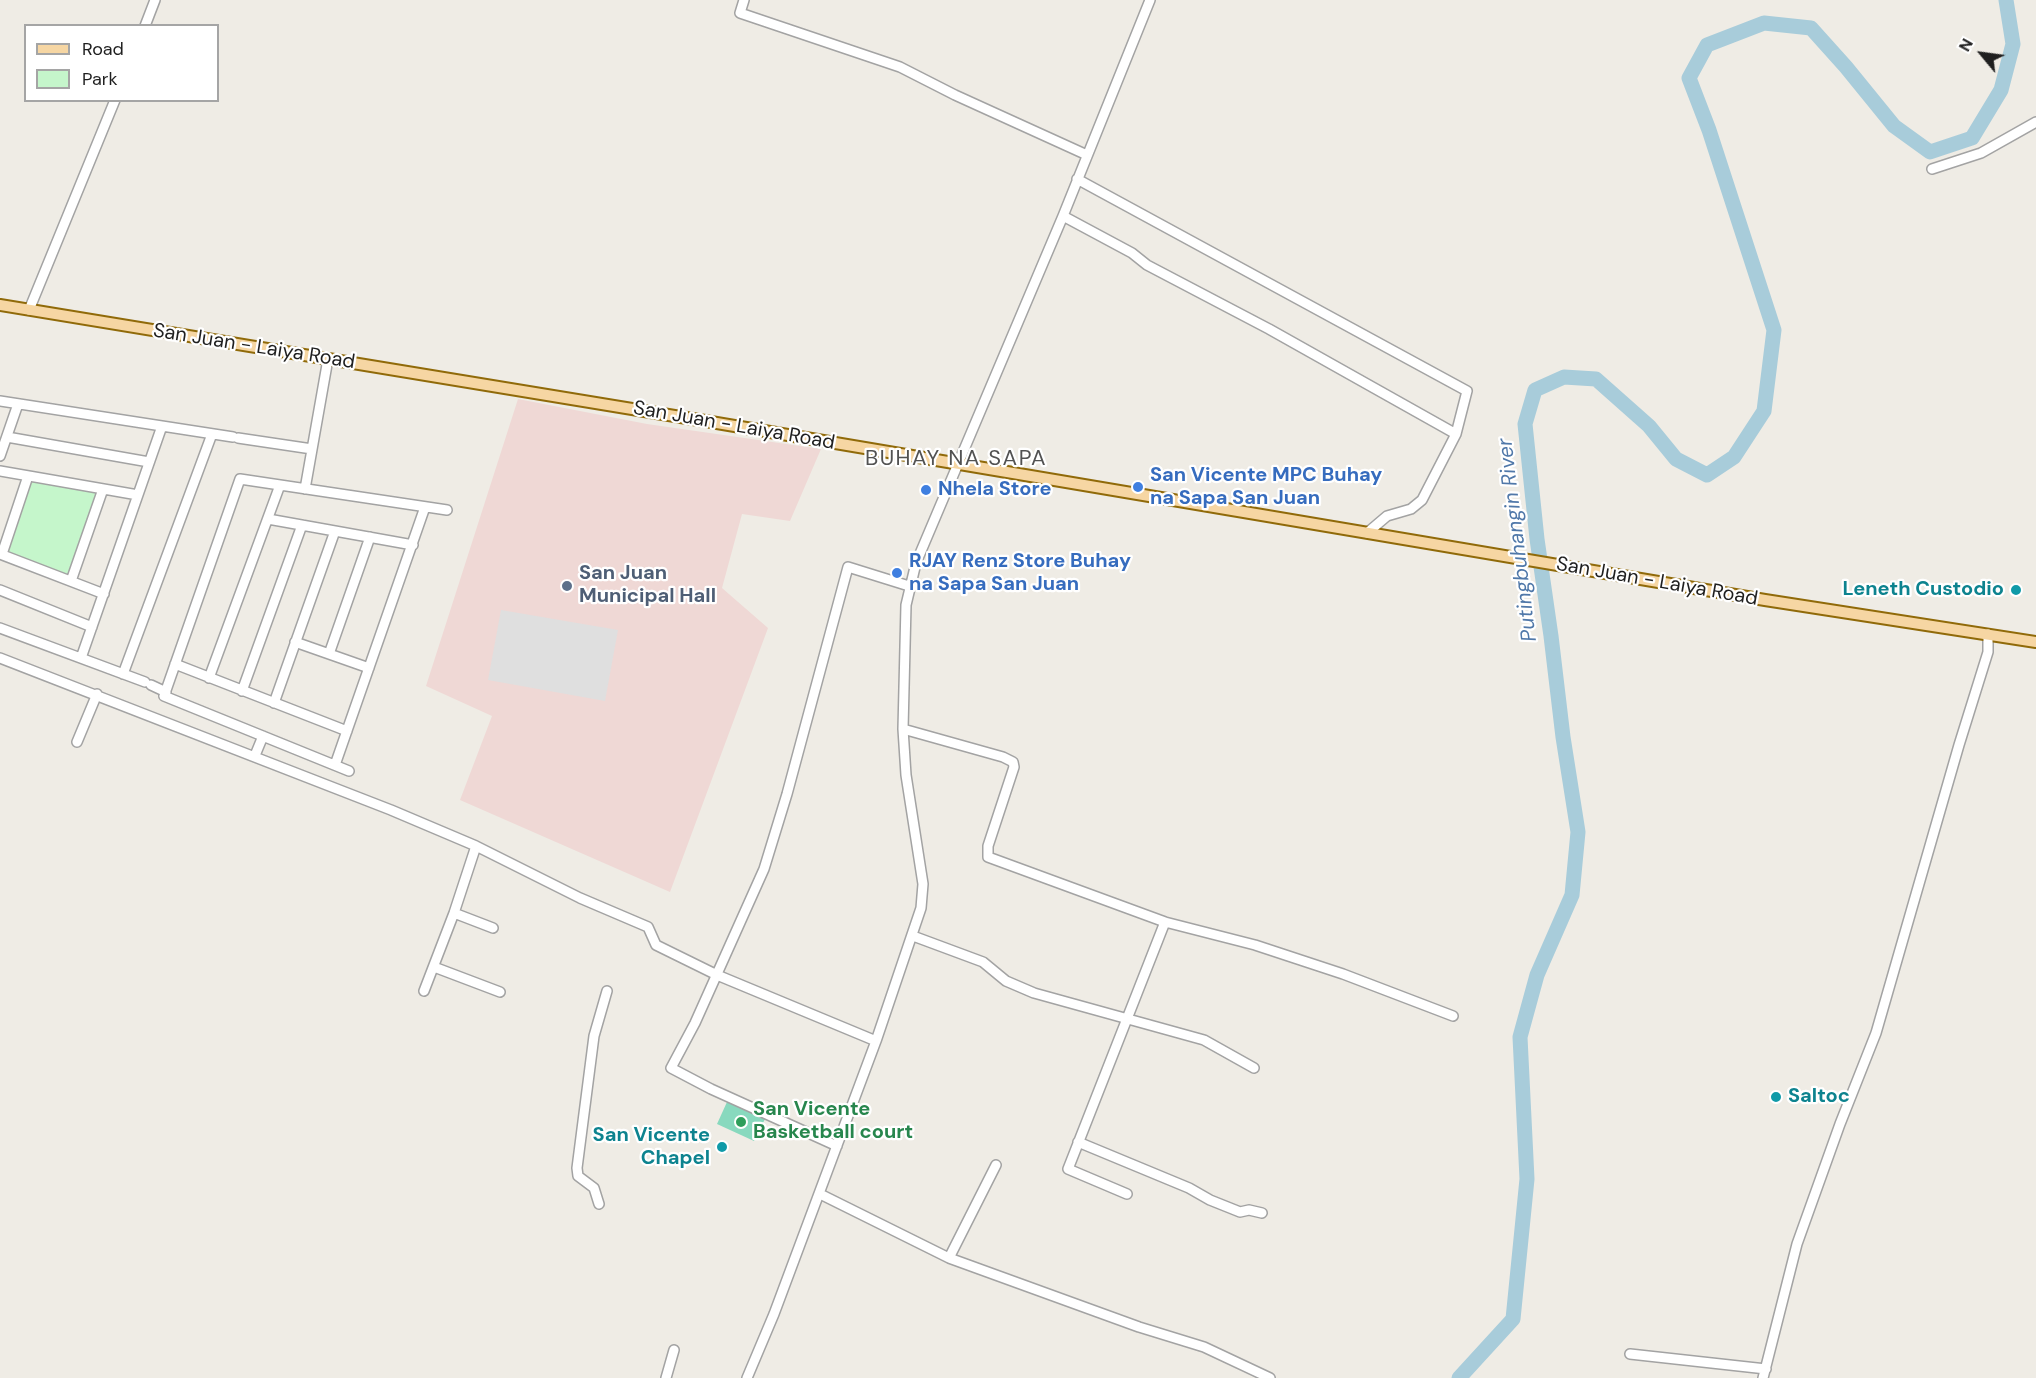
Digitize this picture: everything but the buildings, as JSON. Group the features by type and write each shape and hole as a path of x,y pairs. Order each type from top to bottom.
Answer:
{"main road":[{"name":"San Juan - Laiya Road","path":"0,305 1765,600 2036,642"}],"street":[{"path":"146,24 155,0"},
{"path":"744,0 740,13 900,67 955,95 1087,155"},
{"path":"747,1378 820,1194 876,1041 921,908 922,884 906,776 903,729 905,626 909,586 916,563 1063,216 1150,0"},
{"path":"29,310 114,102"},
{"path":"1932,169 1981,153 2036,122"},
{"path":"1077,179 1467,391 1456,434 1422,500 1411,509 1387,516 1367,533"},
{"path":"1063,216 1132,254 1148,266 1269,329 1456,434"},
{"path":"304,489 328,359"},
{"path":"0,401 312,449"},
{"path":"0,456 18,404"},
{"path":"81,658 162,426"},
{"path":"123,674 212,434"},
{"path":"7,437 149,462"},
{"path":"0,471 138,495"},
{"path":"28,476 1,554 104,594"},
{"path":"349,771 164,696 240,479 447,510"},
{"path":"209,678 280,485"},
{"path":"71,581 103,489"},
{"path":"335,765 425,507"},
{"path":"268,519 413,545"},
{"path":"242,691 302,525"},
{"path":"273,703 335,531"},
{"path":"330,654 370,537"},
{"path":"837,1146 711,1089 671,1068 695,1023 764,869 787,794 848,567 909,586"},
{"path":"0,590 92,627"},
{"path":"0,628 166,692"},
{"path":"1630,1354 1765,1373 1797,1244 1840,1124 1876,1033 1988,652 1988,634"},
{"path":"295,642 369,668"},
{"path":"0,658 391,810 476,846 580,898 648,927 656,945 717,975 876,1041"},
{"path":"175,664 347,731"},
{"path":"77,742 97,694"},
{"path":"903,729 1004,757 1013,762 1014,767 988,846 988,857 1165,922 1255,945 1343,974 1453,1016"},
{"path":"256,753 263,736"},
{"path":"424,991 454,913 476,846"},
{"path":"454,913 493,928"},
{"path":"1127,1194 1068,1170 1165,922"},
{"path":"913,936 983,962 1006,981 1034,993 1204,1040 1254,1068"},
{"path":"434,967 500,992"},
{"path":"598,1204 594,1188 578,1176 576,1168 594,1036 607,991"},
{"path":"1078,1142 1189,1188 1210,1200 1240,1212 1249,1210 1262,1213"},
{"path":"949,1258 996,1165"},
{"path":"820,1194 949,1258 1139,1327 1204,1347 1270,1378"},
{"path":"666,1378 674,1350"}],"shaded area":[{"path":"518,399 647,424 821,449 790,521 742,514 722,588 768,628 670,892 460,800 492,716 426,686"},
{"path":"501,610 618,630 605,701 488,680"}],"green space":[{"path":"30,479 96,492 69,577 6,553"},
{"name":"San Vicente Basketball court","path":"727,1102 765,1119 754,1141 717,1124"}],"waterway":[{"name":"Putingbuhangin River","path":"1459,1378 1513,1319 1527,1179 1520,1037 1537,975 1572,895 1578,832 1537,539 1525,424 1535,390 1564,377 1596,379 1649,426 1676,459 1707,475 1734,457 1764,411 1774,330 1709,130 1689,78 1707,45 1764,23 1811,28 1894,126 1930,152 1972,138 2001,90 2013,44 2006,0"}],"place":[{"name":"San Vicente MPC Buhay na Sapa San Juan","path":"1138,487"},
{"name":"Nhela Store","path":"926,490"},
{"name":"RJAY Renz Store Buhay na Sapa San Juan","path":"897,573"},
{"name":"San Juan Municipal Hall","path":"567,586"},
{"name":"Leneth Custodio","path":"2016,590"},
{"name":"Saltoc","path":"1776,1097"},
{"name":"San Vicente Basketball court","path":"741,1122"},
{"name":"San Vicente Chapel","path":"722,1147"}],"district":[{"name":"BUHAY NA SAPA","path":"956,459"}]}
